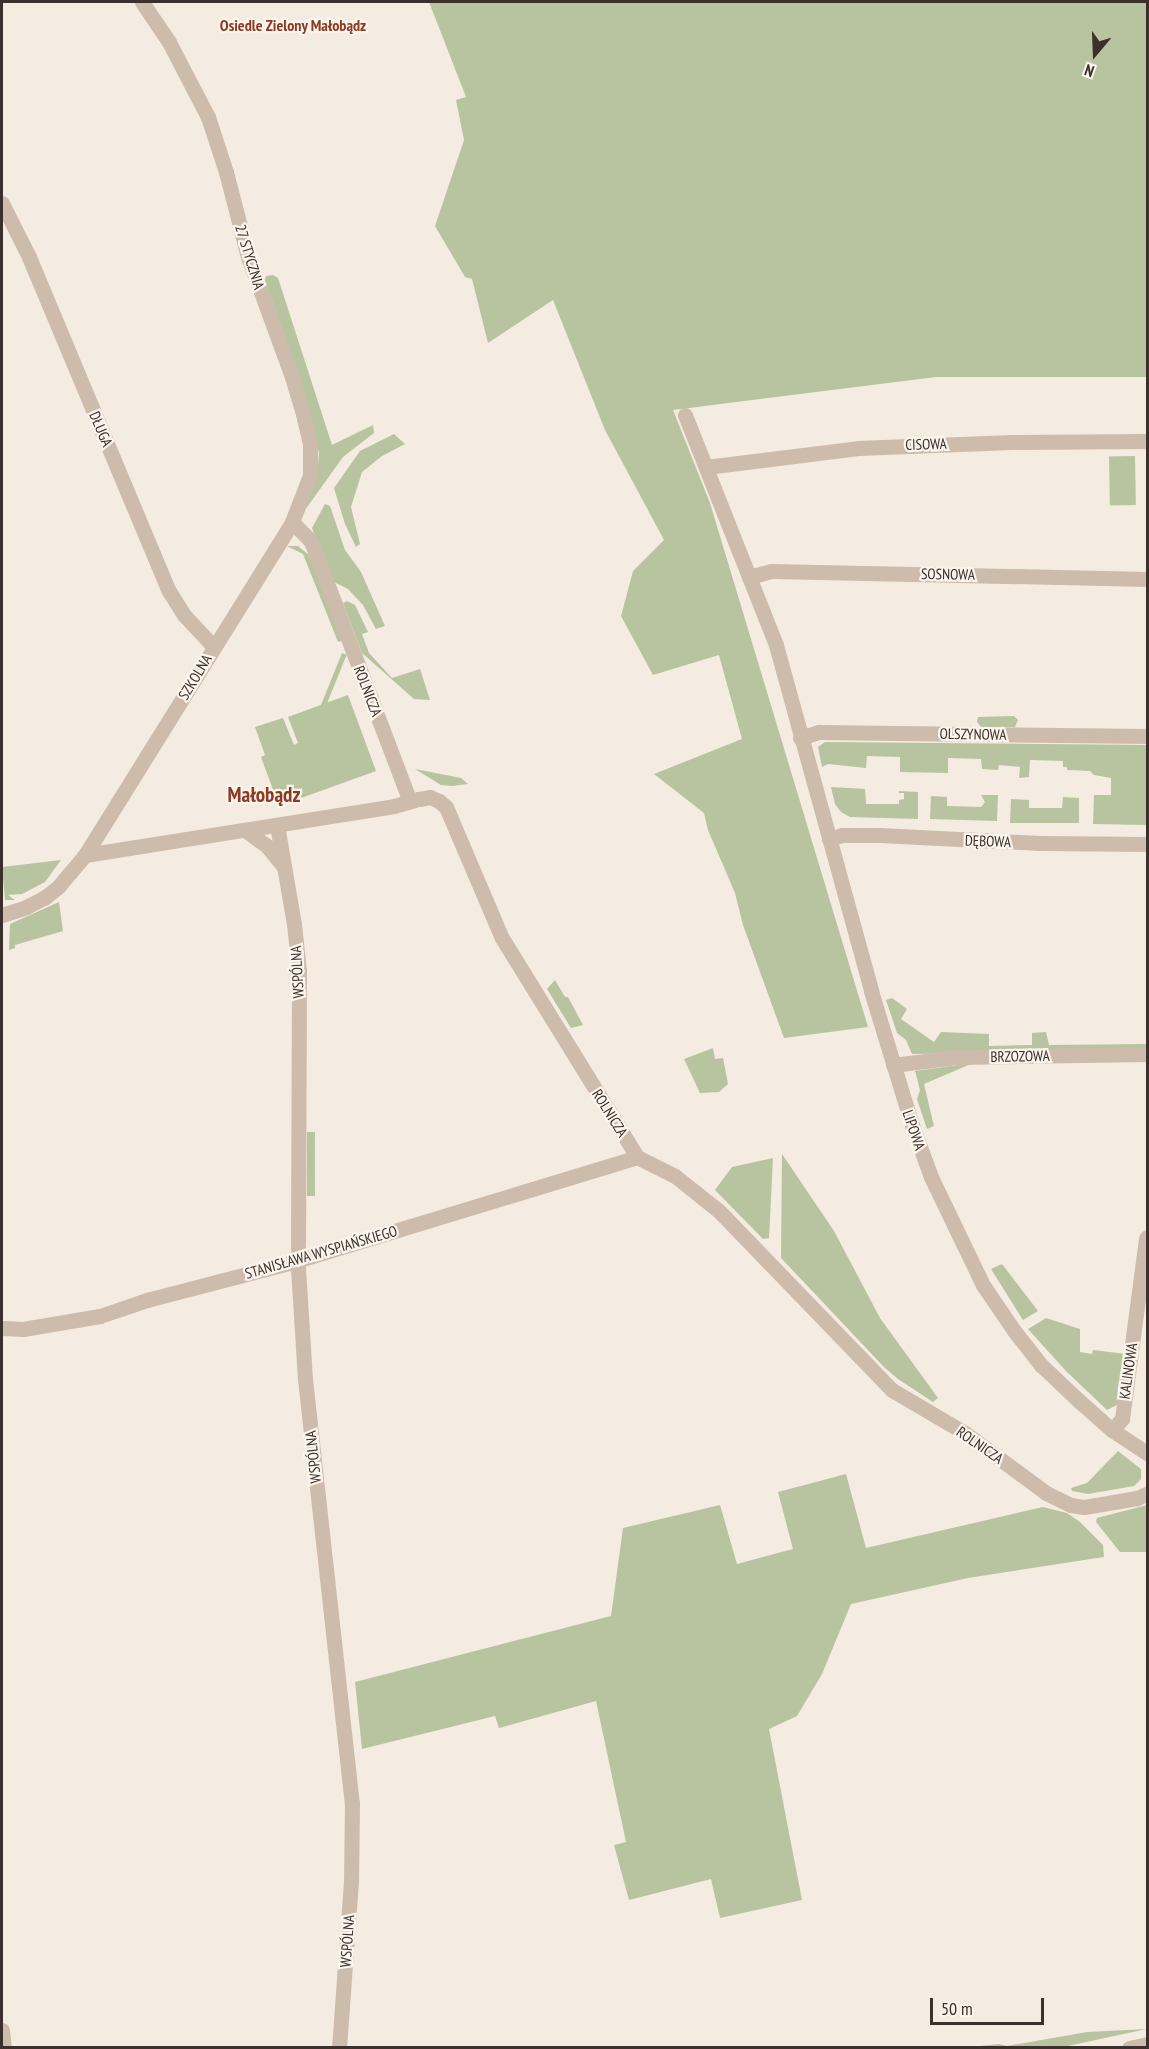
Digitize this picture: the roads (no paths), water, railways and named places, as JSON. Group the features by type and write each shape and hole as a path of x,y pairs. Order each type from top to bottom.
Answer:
{"street":[{"name":"27 STYCZNIA","path":"142,2 169,42 208,117 226,172 248,257 304,417 310,444 310,475 292,522"},
{"name":"DŁUGA","path":"2,203 29,257 169,591 184,615 213,646"},
{"name":"LIPOWA","path":"685,415 776,645 800,738 893,1065 931,1177 983,1285 1008,1323 1041,1365 1112,1430 1148,1454"},
{"name":"CISOWA","path":"706,467 816,451 879,446 1148,441"},
{"name":"SZKOLNA","path":"2,915 26,908 44,898 58,887 85,855 292,522"},
{"name":"ROLNICZA","path":"292,522 310,541 410,801 430,797 446,807 502,938 637,1157 675,1176 719,1211 892,1390 965,1433 1046,1493 1084,1507 1137,1498 1148,1493"},
{"name":"SOSNOWA","path":"749,577 771,571 1148,579"},
{"name":"OLSZYNOWA","path":"800,738 819,732 1148,736"},
{"path":"85,855 394,806 410,801"},
{"name":"WSPÓLNA","path":"277,825 294,924 299,971 299,1259 305,1379 352,1803 351,1881 339,2048"},
{"path":"245,830 267,846 283,866"},
{"path":"100,832 101,840 109,850"},
{"name":"DĘBOWA","path":"829,839 842,836 880,835 1040,843 1148,844"},
{"name":"BRZOZOWA","path":"893,1065 956,1057 1148,1054"},
{"name":"STANISŁAWA WYSPIAŃSKIEGO","path":"2,1328 35,1327 100,1316 147,1300 299,1259 637,1157"},
{"name":"KALINOWA","path":"1112,1430 1122,1419 1146,1238"},
{"path":"2,2030 4,2048"},
{"path":"1129,2048 1148,2044"}],"district":[{"name":"Osiedle Zielony Małobądz","path":"293,25"},
{"name":"Małobądz","path":"264,795"}]}
